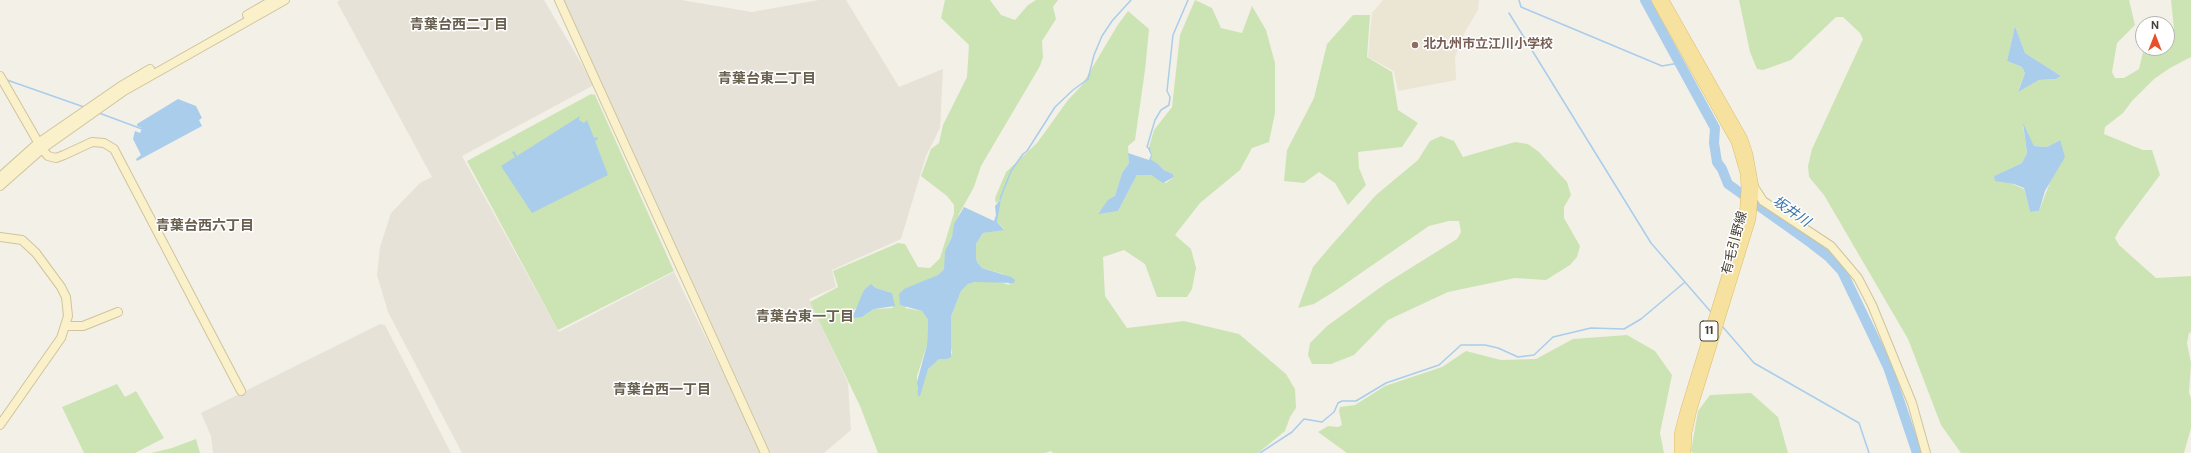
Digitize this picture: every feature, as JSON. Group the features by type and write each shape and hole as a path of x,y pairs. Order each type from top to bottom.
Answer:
{"main road":[{"name":"有毛引野線","path":"1656,0 1736,142 1751,189"},
{"name":"有毛引野線","path":"1664,0 1743,139 1748,154 1751,189 1749,211 1692,410 1687,433 1686,453"},
{"name":"有毛引野線","path":"1678,453 1679,434 1685,410 1749,211"}],"street":[{"path":"0,177 121,86 273,0"},
{"path":"0,186 40,146 124,91 285,0"},
{"path":"559,0 765,453"},
{"path":"0,76 40,146 48,156 56,158 92,142 104,143 114,149 241,391"},
{"path":"1751,189 1763,201 1830,246 1858,278 1872,305 1912,403 1926,453"},
{"path":"0,236 22,240 36,253 61,287 66,297 68,311 66,326 61,338 0,425"},
{"path":"66,326 83,326 118,312"}],"shaded area":[{"path":"340,0 544,0 594,85 462,156 559,332 674,272 762,453 462,453 388,312 377,275 380,247 391,213 420,183 432,177 337,2"},
{"path":"564,0 681,0 752,12 819,0 846,0 899,87 943,69 940,128 926,156 901,239 832,270 836,287 809,299 848,383 851,430 824,453 770,453"},
{"name":"北九州市立江川小学校","path":"1383,0 1479,0 1478,10 1465,32 1455,57 1456,80 1398,91 1394,71 1368,57 1372,13"},
{"path":"380,324 385,325 451,453 213,453 211,436 201,413"}],"green space":[{"path":"945,0 990,0 1001,15 1015,20 1028,5 1036,0 1058,0 1053,7 1056,19 1042,41 1043,57 1040,66 981,166 974,187 959,214 948,245 944,269 938,275 923,282 905,308 922,311 928,320 927,345 917,376 917,391 928,369 933,363 939,359 947,359 952,353 951,317 961,291 968,284 975,282 999,282 1010,285 1003,274 982,268 977,262 976,257 976,244 983,233 1004,229 997,222 998,208 1001,200 996,203 995,198 1006,172 1037,143 1068,100 1082,85 1117,26 1128,11 1149,29 1135,140 1128,146 1129,163 1122,173 1115,196 1098,213 1118,211 1137,175 1151,175 1166,183 1174,177 1173,174 1164,170 1157,163 1150,160 1152,154 1149,147 1154,130 1172,107 1180,35 1195,0 1212,8 1221,28 1242,33 1252,6 1266,30 1275,63 1275,113 1269,142 1252,148 1240,170 1200,203 1175,235 1191,249 1196,268 1192,289 1187,297 1157,297 1145,264 1124,250 1103,257 1105,296 1127,328 1184,321 1239,334 1286,374 1295,389 1296,408 1290,417 1285,431 1258,453 1053,453 1051,451 1045,453 878,453 860,406 810,302 838,287 833,271 898,243 905,244 918,267 930,268 940,258 954,213 954,205 947,196 921,176 931,149 939,143 943,125 967,77 969,45 941,18","holes":["873,285 876,288 889,292 893,308 874,309 862,317 853,312"]},
{"path":"1739,0 2129,0 2135,25 2117,43 2112,72 2115,78 2124,78 2139,69 2142,56 2175,56 2175,16 2173,16 2171,0 2191,0 2191,57 2170,68 2154,79 2132,101 2123,113 2105,127 2104,134 2143,150 2152,150 2160,175 2119,230 2115,238 2119,245 2156,278 2191,276 2191,332 2189,333 2187,343 2191,363 2189,392 2191,399 2191,428 2184,453 1961,453 1941,425 1908,339 1824,195 1809,177 1808,166 1812,149 1863,39 1860,33 1843,17 1836,17 1791,60 1763,70 1757,69 1750,52","holes":["2015,26 2025,53 2061,76 2056,79 2039,80 2018,91 2025,73 2022,67 2007,61","2023,125 2034,146 2047,147 2060,140 2052,177 2039,211 2030,212 2024,189 1994,176 2022,163 2027,153"]},
{"path":"1353,15 1370,15 1367,57 1392,72 1398,110 1418,123 1402,147 1358,152 1359,168 1366,185 1348,205 1335,183 1319,172 1304,183 1284,181 1287,150 1314,98 1327,44"},
{"path":"591,94 595,95 674,271 558,330 467,161"},
{"path":"1441,136 1454,141 1463,157 1515,142 1528,144 1539,152 1567,182 1571,195 1564,207 1564,218 1580,246 1577,257 1570,265 1546,280 1515,278 1448,292 1388,320 1354,355 1331,364 1312,364 1308,355 1310,343 1327,326 1385,284 1457,239 1461,232 1459,221 1449,221 1429,226 1335,291 1314,304 1298,308 1313,267 1376,195 1418,160 1430,141"},
{"path":"1627,335 1655,351 1672,375 1660,433 1664,453 1347,453 1318,432 1328,426 1338,427 1342,425 1339,411 1340,407 1355,405 1385,386 1442,367 1466,351 1501,360 1536,359 1573,339"},
{"path":"117,384 125,397 136,391 164,438 135,453 84,453 62,407"},
{"path":"1751,393 1778,417 1788,453 1693,453 1691,451 1698,411 1710,395"},
{"path":"196,439 200,453 151,453 172,448"}],"water":[{"path":"2015,26 2025,53 2061,76 2056,79 2039,80 2018,92 2025,73 2022,67 2007,61"},
{"path":"178,99 196,106 202,118 199,120 202,126 137,161 136,159 141,155 133,139 135,131 140,133 142,128 137,126 137,124"},
{"path":"580,116 579,120 584,123 587,120 594,138 597,137 598,139 595,141 608,175 532,213 501,166 515,157 512,152 514,151 517,156"},
{"path":"2023,123 2034,146 2047,147 2060,140 2065,157 2045,191 2039,211 2030,212 2024,188 2014,184 1995,181 1994,176 2022,163 2027,153"},
{"path":"1149,147 1152,154 1151,160 1157,163 1164,170 1173,174 1174,177 1163,183 1151,175 1137,175 1118,211 1098,214 1108,200 1115,196 1122,173 1129,163 1128,153 1149,160 1151,155 1148,149"},
{"path":"1001,199 997,222 1004,230 983,233 976,244 976,257 977,262 982,268 1011,277 1015,280 1014,283 975,282 968,284 961,291 951,317 951,357 947,359 939,359 928,369 920,396 918,396 917,382 927,345 928,320 922,311 900,305 899,294 904,289 938,275 944,269 945,251 952,237 954,224 964,207 994,221 996,215 995,206"},
{"path":"871,284 876,288 892,293 895,306 874,309 862,317 852,318 864,290"}],"waterway":[{"path":"1000,199 1011,171 1023,154 1027,151 1055,107 1073,90 1088,79 1094,55 1102,36 1112,21 1131,0"},
{"path":"1150,149 1147,147 1155,120 1161,110 1169,105 1170,97 1167,91 1173,35 1188,0"},
{"path":"1519,0 1521,7 1662,66 1679,63"},
{"name":"坂井川","path":"1645,0 1715,128 1714,143 1717,162 1722,169 1728,184 1811,243 1829,257 1842,271 1888,367 1917,453"},
{"path":"1509,13 1651,243 1711,312"},
{"path":"7,80 84,107"},
{"path":"99,113 142,129"},
{"path":"1260,453 1292,432 1304,419 1322,422 1334,412 1338,403 1342,401 1356,401 1386,383 1439,365 1461,345 1485,345 1498,348 1518,357 1534,355 1553,337 1591,328 1624,329 1641,319 1685,282"},
{"path":"1722,326 1754,363 1859,423 1869,453"}],"place":[{"name":"北九州市立江川小学校","path":"1415,45"}],"district":[{"name":"青葉台西二丁目","path":"459,25"},
{"name":"青葉台東二丁目","path":"767,79"},
{"name":"青葉台西六丁目","path":"205,226"},
{"name":"青葉台東一丁目","path":"805,317"},
{"name":"青葉台西一丁目","path":"662,390"}]}
